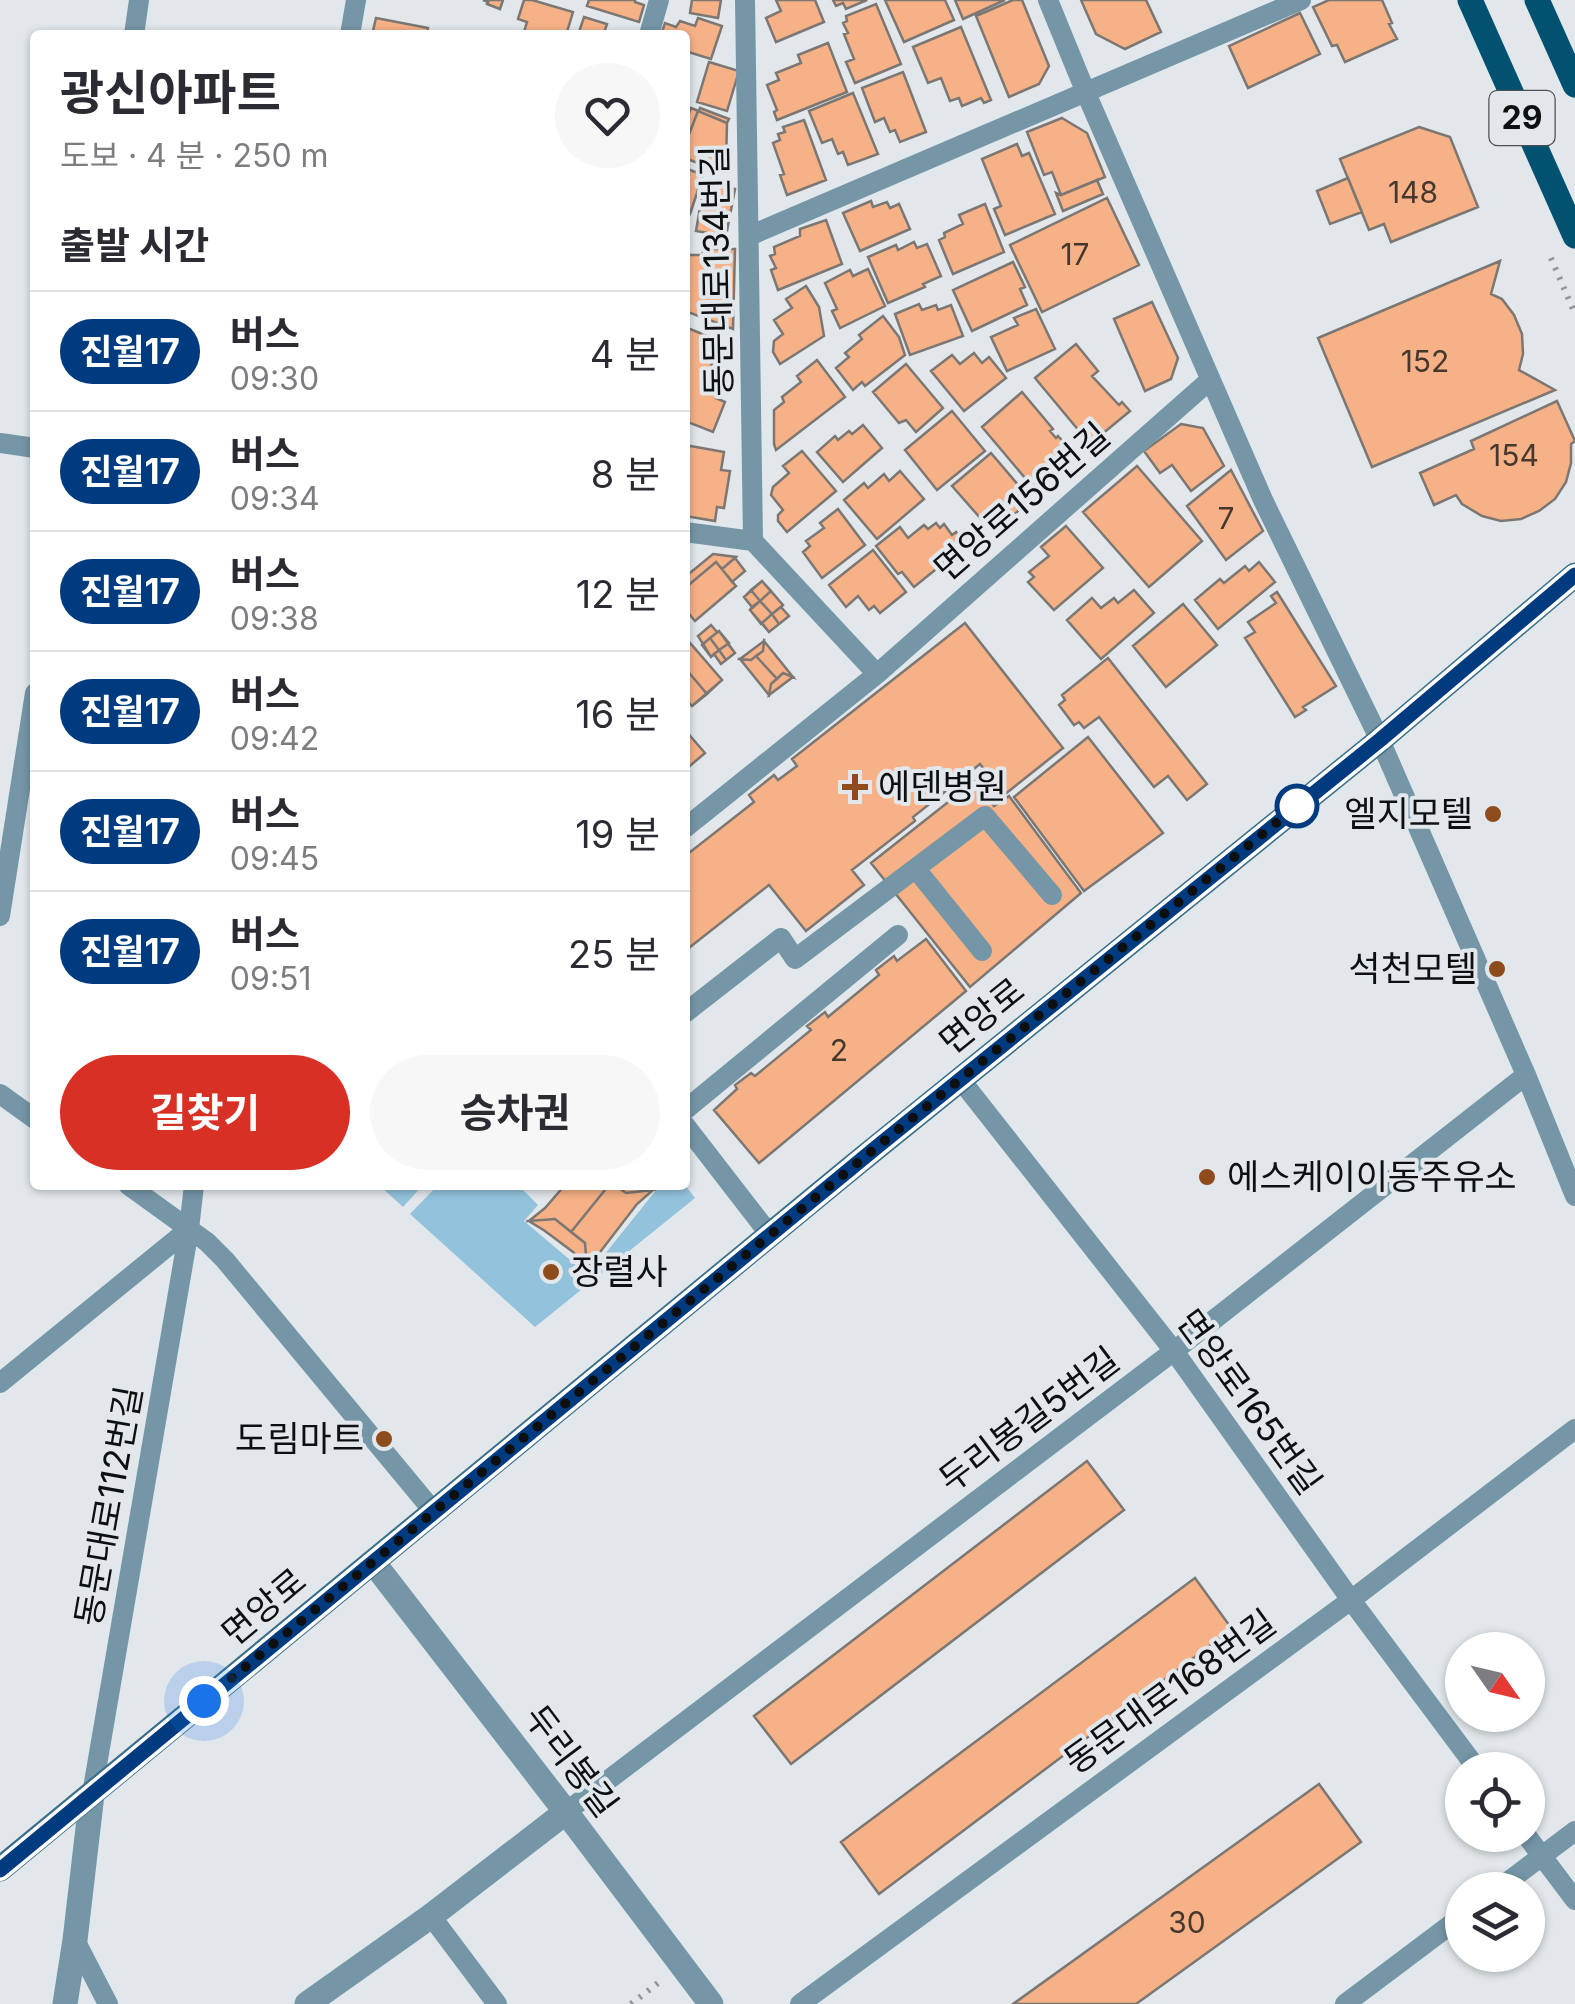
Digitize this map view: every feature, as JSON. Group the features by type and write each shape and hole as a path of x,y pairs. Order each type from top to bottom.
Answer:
{"main road":[{"name":"29","path":"1470,0 1575,236"},
{"name":"29","path":"1538,0 1575,85"},
{"name":"면앙로","path":"0,1870 960,1079 1380,740 1575,575"}],"street":[{"name":"두리봉길","path":"373,1562 711,2004"},
{"path":"65,2004 92,1794"},
{"path":"308,2004 566,1812"}],"lane":[{"path":"135,30 139,0"},
{"path":"351,30 356,0"},
{"path":"651,30 660,0"},
{"name":"동문대로134번길","path":"746,0 754,541"},
{"path":"1048,0 1263,500 1380,740 1575,1196"},
{"path":"749,236 1301,0"},
{"name":"면앙로156번길","path":"690,824 876,674 1210,380"},
{"path":"0,443 30,447"},
{"path":"690,533 754,541 876,674"},
{"path":"0,916 30,725"},
{"path":"690,1009 781,938 796,959 986,816 1052,895"},
{"path":"916,869 982,951"},
{"path":"690,1106 898,935"},
{"name":"두리봉길5번길","path":"566,1812 1174,1351 1526,1075"},
{"name":"면앙로165번길","path":"960,1079 1174,1351 1465,1752"},
{"path":"0,1094 30,1115"},
{"path":"690,1131 770,1235"},
{"path":"135,1190 225,1260 434,1512"},
{"name":"동문대로112번길","path":"92,1794 194,1190"},
{"path":"0,1383 190,1229"},
{"name":"동문대로168번길","path":"800,2004 1351,1600 1575,1429"},
{"path":"1521,1872 1575,1831"},
{"path":"1539,1852 1575,1900"},
{"path":"431,1916 497,2004"},
{"path":"1345,2004 1445,1929"},
{"path":"75,1940 108,2004"}],"shaded area":[{"path":"384,1190 418,1190 403,1207"},
{"path":"433,1190 523,1190 538,1205 524,1221 588,1275 656,1190 689,1190 695,1198 535,1327 410,1214"}],"building":[{"path":"483,0 503,0 500,9"},
{"path":"524,0 573,12 568,30 525,30 527,22 518,19"},
{"path":"589,0 635,0 644,5 639,22 587,6"},
{"path":"692,0 721,0 718,18 690,13"},
{"path":"776,0 815,0 824,22 776,42 766,18 781,11"},
{"path":"833,0 867,0 846,9 843,3 836,6"},
{"path":"885,0 945,0 954,20 904,42"},
{"path":"955,0 1005,0 963,19"},
{"path":"1022,0 1049,66 1039,84 1009,97 976,16"},
{"path":"1081,0 1146,0 1161,32 1125,49 1096,34"},
{"path":"1329,0 1382,0 1397,39 1345,62 1337,45 1332,46 1313,7"},
{"path":"876,4 901,64 855,83 846,62 854,59 843,23 846,16"},
{"path":"1300,13 1320,54 1248,88 1229,46"},
{"path":"584,17 607,24 605,30 580,30"},
{"path":"376,18 428,28 428,30 373,30"},
{"path":"698,18 722,26 711,59 690,53 690,30 663,30 665,23 676,27 680,21 695,26"},
{"path":"961,27 991,100 984,103 981,98 962,106 959,98 950,101 941,78 928,83 913,47"},
{"path":"828,43 847,92 777,120 767,85 779,80 776,73 801,63 798,55"},
{"path":"709,62 739,71 727,111 697,102"},
{"path":"903,72 926,132 900,142 884,118 875,122 862,88"},
{"path":"853,93 878,154 848,165 832,139 822,143 809,111"},
{"path":"700,108 729,119 727,123 698,111 690,132 690,110"},
{"path":"698,111 727,123 726,165 715,161 712,169 690,160 690,132"},
{"path":"1062,118 1087,133 1105,177 1061,195 1052,172 1044,175 1027,132"},
{"path":"804,120 826,180 787,195 773,143 780,140 778,134 785,132 783,127"},
{"path":"1419,127 1450,137 1478,207 1391,242 1384,224 1369,230 1340,159"},
{"path":"1017,144 1022,156 1029,153 1055,214 1005,235 994,209 1001,206 982,159"},
{"path":"690,170 703,175 690,214"},
{"path":"1348,178 1362,212 1330,224 1317,191"},
{"path":"1097,180 1103,194 1063,211 1056,193 1061,195"},
{"path":"704,184 735,189 726,236 696,231"},
{"path":"1107,198 1139,265 1042,312 1010,245"},
{"path":"871,201 873,207 887,202 890,208 899,204 910,229 860,251 843,213"},
{"path":"985,204 1004,252 953,274 939,240 945,237 944,233 963,224 959,215"},
{"path":"826,220 842,264 778,290 771,270 776,268 770,256 775,254 774,247 800,236 800,229"},
{"path":"914,242 917,248 927,244 941,276 888,303 868,257"},
{"path":"703,249 735,249 733,329 690,313 690,255 703,255"},
{"path":"1500,261 1491,294 1502,299 1522,334 1519,370 1555,390 1372,467 1318,338"},
{"path":"1013,262 1025,287 1020,289 1027,305 972,331 953,290"},
{"path":"868,269 885,306 840,328 832,311 837,309 825,283 850,270 853,276"},
{"path":"806,286 819,307 824,336 780,364 773,352 774,341 783,334 774,320 792,308 786,299"},
{"path":"1152,302 1178,358 1171,379 1145,391 1114,319"},
{"path":"919,304 922,310 951,305 963,336 910,355 895,314"},
{"path":"1036,309 1055,349 1007,371 991,337 1018,325 1014,318"},
{"path":"883,316 899,337 905,355 865,386 862,382 853,390 836,368 849,357 845,353 862,339 859,335"},
{"path":"690,329 720,341 711,366 726,372 716,398 725,402 713,432 690,423"},
{"path":"1076,344 1098,371 1092,376 1119,405 1122,402 1130,411 1090,444 1035,378"},
{"path":"974,353 982,363 989,357 1006,378 964,411 931,371 952,355 960,364"},
{"path":"817,360 845,397 776,450 774,410 784,402 782,397 801,382 797,376"},
{"path":"906,364 943,408 916,432 906,420 899,423 873,392"},
{"path":"1022,392 1053,429 1050,431 1076,456 1036,491 982,427"},
{"path":"1557,401 1575,441 1571,444 1566,482 1555,499 1521,519 1501,521 1482,516 1462,504 1456,495 1434,505 1420,473 1474,449 1471,441"},
{"path":"952,411 985,451 937,490 905,450"},
{"path":"1181,424 1203,428 1224,466 1191,491 1172,465 1160,473 1144,451"},
{"path":"863,425 882,448 843,482 817,452 835,436 838,440"},
{"path":"690,446 724,452 721,470 730,471 724,508 717,507 715,521 690,517"},
{"path":"802,451 836,491 787,532 778,521 783,510 771,495 773,487 789,473 783,466"},
{"path":"991,453 1031,500 997,529 986,517 982,520 952,486"},
{"path":"1137,466 1202,541 1149,587 1083,512"},
{"path":"1231,470 1263,531 1226,560 1187,506"},
{"path":"900,471 924,499 877,539 844,500 864,483 868,488 884,474 889,481"},
{"path":"838,509 865,545 822,578 803,552 810,546 806,541 824,528 820,523"},
{"path":"936,523 940,528 944,524 952,535 956,532 966,545 914,587 876,546 900,527 908,538 924,525 928,529"},
{"path":"1066,526 1103,568 1054,610 1028,582 1034,577 1029,572 1049,556 1041,547"},
{"path":"873,550 906,592 880,613 874,606 869,610 858,596 846,607 829,585"},
{"path":"713,554 736,557 722,569 716,562 690,584 690,573"},
{"path":"735,558 745,571 732,582 722,569"},
{"path":"716,562 736,586 695,621 690,615 690,584"},
{"path":"1259,562 1275,582 1218,629 1195,600 1220,579 1224,583 1245,566 1249,571"},
{"path":"762,581 789,616 769,632 744,597"},
{"path":"762,581 771,591 760,601 751,590"},
{"path":"751,590 760,601 752,607 744,597"},
{"path":"1134,590 1154,613 1101,659 1067,620 1092,598 1101,608 1114,598 1118,603"},
{"path":"771,591 783,605 772,614 760,601"},
{"path":"1277,592 1336,686 1303,707 1306,710 1295,717 1245,638 1255,632 1248,622 1276,603 1271,596"},
{"path":"760,601 772,614 761,624 750,610"},
{"path":"1183,604 1217,645 1166,687 1133,646"},
{"path":"781,607 789,616 779,624 772,614"},
{"path":"772,614 779,624 769,632 762,623"},
{"name":"에덴병원","path":"965,623 1063,748 1004,795 980,764 852,870 864,885 806,931 769,885 690,947 690,852 754,802 749,795 774,775 778,780 797,766 792,759"},
{"path":"711,625 735,653 721,664 714,654 711,657 698,636"},
{"path":"719,631 729,643 719,650 710,638"},
{"path":"710,638 719,650 711,657 702,645"},
{"path":"764,641 793,677 769,695 740,659"},
{"path":"764,641 763,651 751,660 740,659"},
{"path":"764,641 793,677 783,673 777,679 756,656 763,651"},
{"path":"690,643 722,680 692,706 690,704"},
{"path":"690,643 722,680 707,694 690,674"},
{"path":"728,644 735,653 726,660 719,650"},
{"path":"756,656 777,679 771,684 769,695 740,659 751,660"},
{"path":"1108,658 1207,784 1187,800 1168,776 1154,787 1099,717 1084,728 1079,722 1074,725 1059,705 1065,700 1062,695"},
{"path":"783,673 793,677 769,695 771,684"},
{"path":"690,674 707,694 690,704"},
{"path":"690,736 705,753 690,766"},
{"path":"1088,737 1163,833 1084,891 1014,797"},
{"path":"976,780 994,806 1009,796 1081,893 970,987 871,863"},
{"path":"926,939 966,991 759,1163 714,1110 737,1089 735,1085 751,1073 755,1076 811,1030 807,1026 825,1012 828,1017 879,975 876,970 894,956 897,961"},
{"path":"561,1190 653,1190 637,1204 587,1269 573,1252 529,1221"},
{"path":"561,1190 605,1190 571,1232 555,1219 529,1221"},
{"path":"605,1190 626,1193 653,1190 637,1204 587,1269 585,1243 571,1232"},
{"path":"555,1219 585,1243 587,1269 573,1252 529,1221"},
{"path":"1087,1461 1124,1510 791,1764 754,1716"},
{"path":"1195,1578 1232,1629 879,1894 841,1842"},
{"path":"1319,1784 1361,1842 1136,2004 1013,2004"}],"bus line":[{"name":"진월17","path":"0,1870 878,1146 1380,740 1575,575"}],"place":[{"name":"에덴병원","path":"855,787"},
{"name":"엘지모텔","path":"1493,814"},
{"name":"석천모텔","path":"1497,969"},
{"name":"에스케이이동주유소","path":"1207,1177"},
{"name":"장렬사","path":"551,1272"},
{"name":"도림마트","path":"384,1439"}],"route":[{"path":"204,1701 1297,806"}]}
